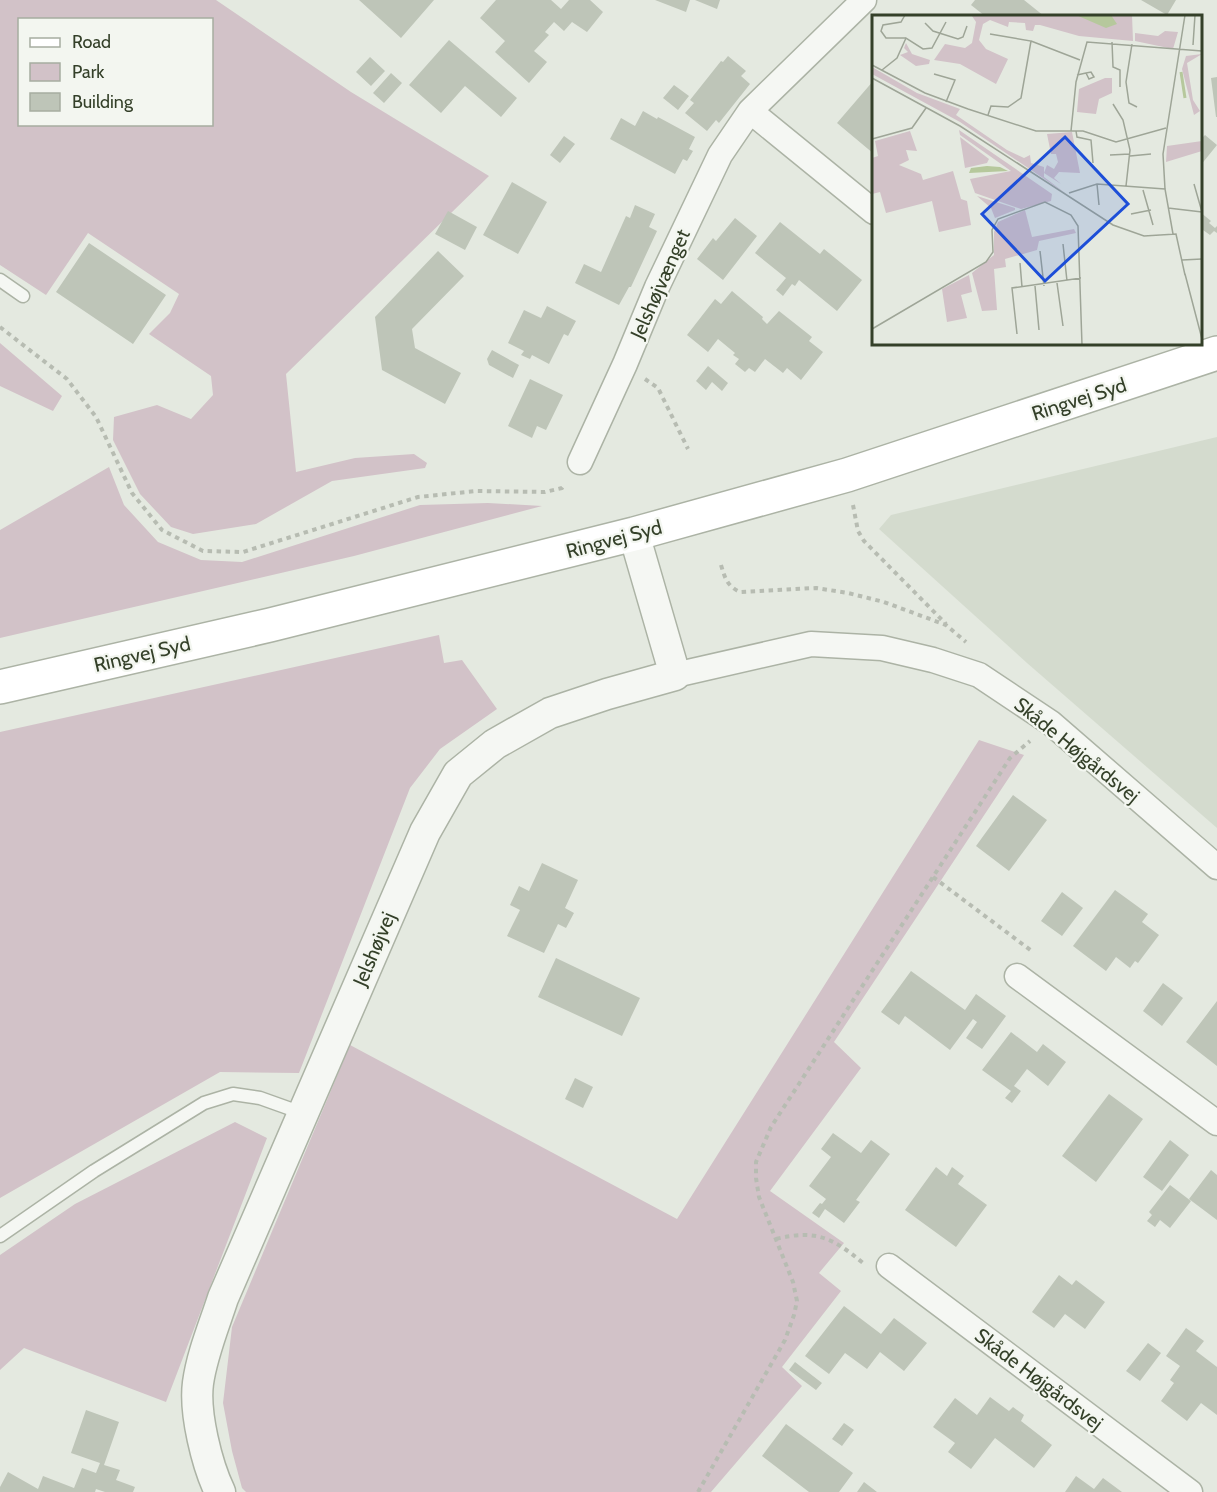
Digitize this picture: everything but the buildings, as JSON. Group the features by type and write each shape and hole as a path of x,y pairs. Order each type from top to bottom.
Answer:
{"main road":[{"name":"Ringvej Syd","path":"0,687 293,619 634,534 847,475 1217,353"}],"street":[{"name":"Jelshøjvænget","path":"580,462 625,364 657,286 720,155 750,111 864,0"},
{"path":"750,111 872,211"},
{"path":"634,534 675,675"},
{"name":"Skåde Højgårdsvej","path":"675,675 811,644 882,648 933,660 979,675 1051,723 1217,867"},
{"name":"Jelshøjvej","path":"220,1492 206,1454 200,1418 198,1385 206,1348 224,1298 425,832 458,774 495,744 550,713 675,675"},
{"path":"1017,976 1217,1124"},
{"name":"Skåde Højgårdsvej","path":"888,1266 1190,1492"}],"lane":[{"path":"0,280 23,296"},
{"path":"0,1236 94,1171 204,1103 233,1094 260,1098 303,1113"}],"path":[{"path":"0,327 67,379 96,417 132,493 162,530 203,550 243,552 418,497 476,491 557,490 562,488 580,462"},
{"path":"625,364 657,388 688,449"},
{"path":"847,475 858,531 864,541 946,625 983,656 979,675"},
{"path":"721,565 725,580 732,588 740,592 816,588 884,602 946,625"},
{"path":"698,1492 785,1340 797,1301 793,1282 759,1197 756,1162 763,1145 771,1127 1010,758"},
{"path":"933,877 1035,953 1017,976"},
{"path":"777,1239 790,1236 822,1237 840,1244 880,1276 888,1266"}],"shaded area":[{"path":"1217,437 1217,828 1027,663 879,529 891,515"}],"green space":[{"path":"0,0 216,0 351,92 489,176 286,374 296,472 355,458 414,454 427,463 425,468 332,481 256,524 193,534 171,527 140,494 113,440 114,417 157,405 191,419 213,395 211,376 149,334 170,313 179,294 88,233 46,295 0,265"},
{"path":"0,343 62,396 53,411 0,386"},
{"path":"109,467 124,505 158,542 201,560 242,562 420,505 488,503 542,506 354,556 0,638 0,530"},
{"path":"439,635 444,663 462,660 497,709 440,749 410,788 299,1073 220,1072 0,1198 0,732"},
{"path":"979,740 1024,755 834,1042 861,1068 770,1191 844,1243 819,1273 841,1291 782,1367 802,1386 711,1492 246,1492 242,1488 232,1451 223,1403 232,1327 350,1045 677,1219"},
{"path":"235,1122 267,1138 166,1402 24,1348 0,1370 0,1255 75,1204"}]}
